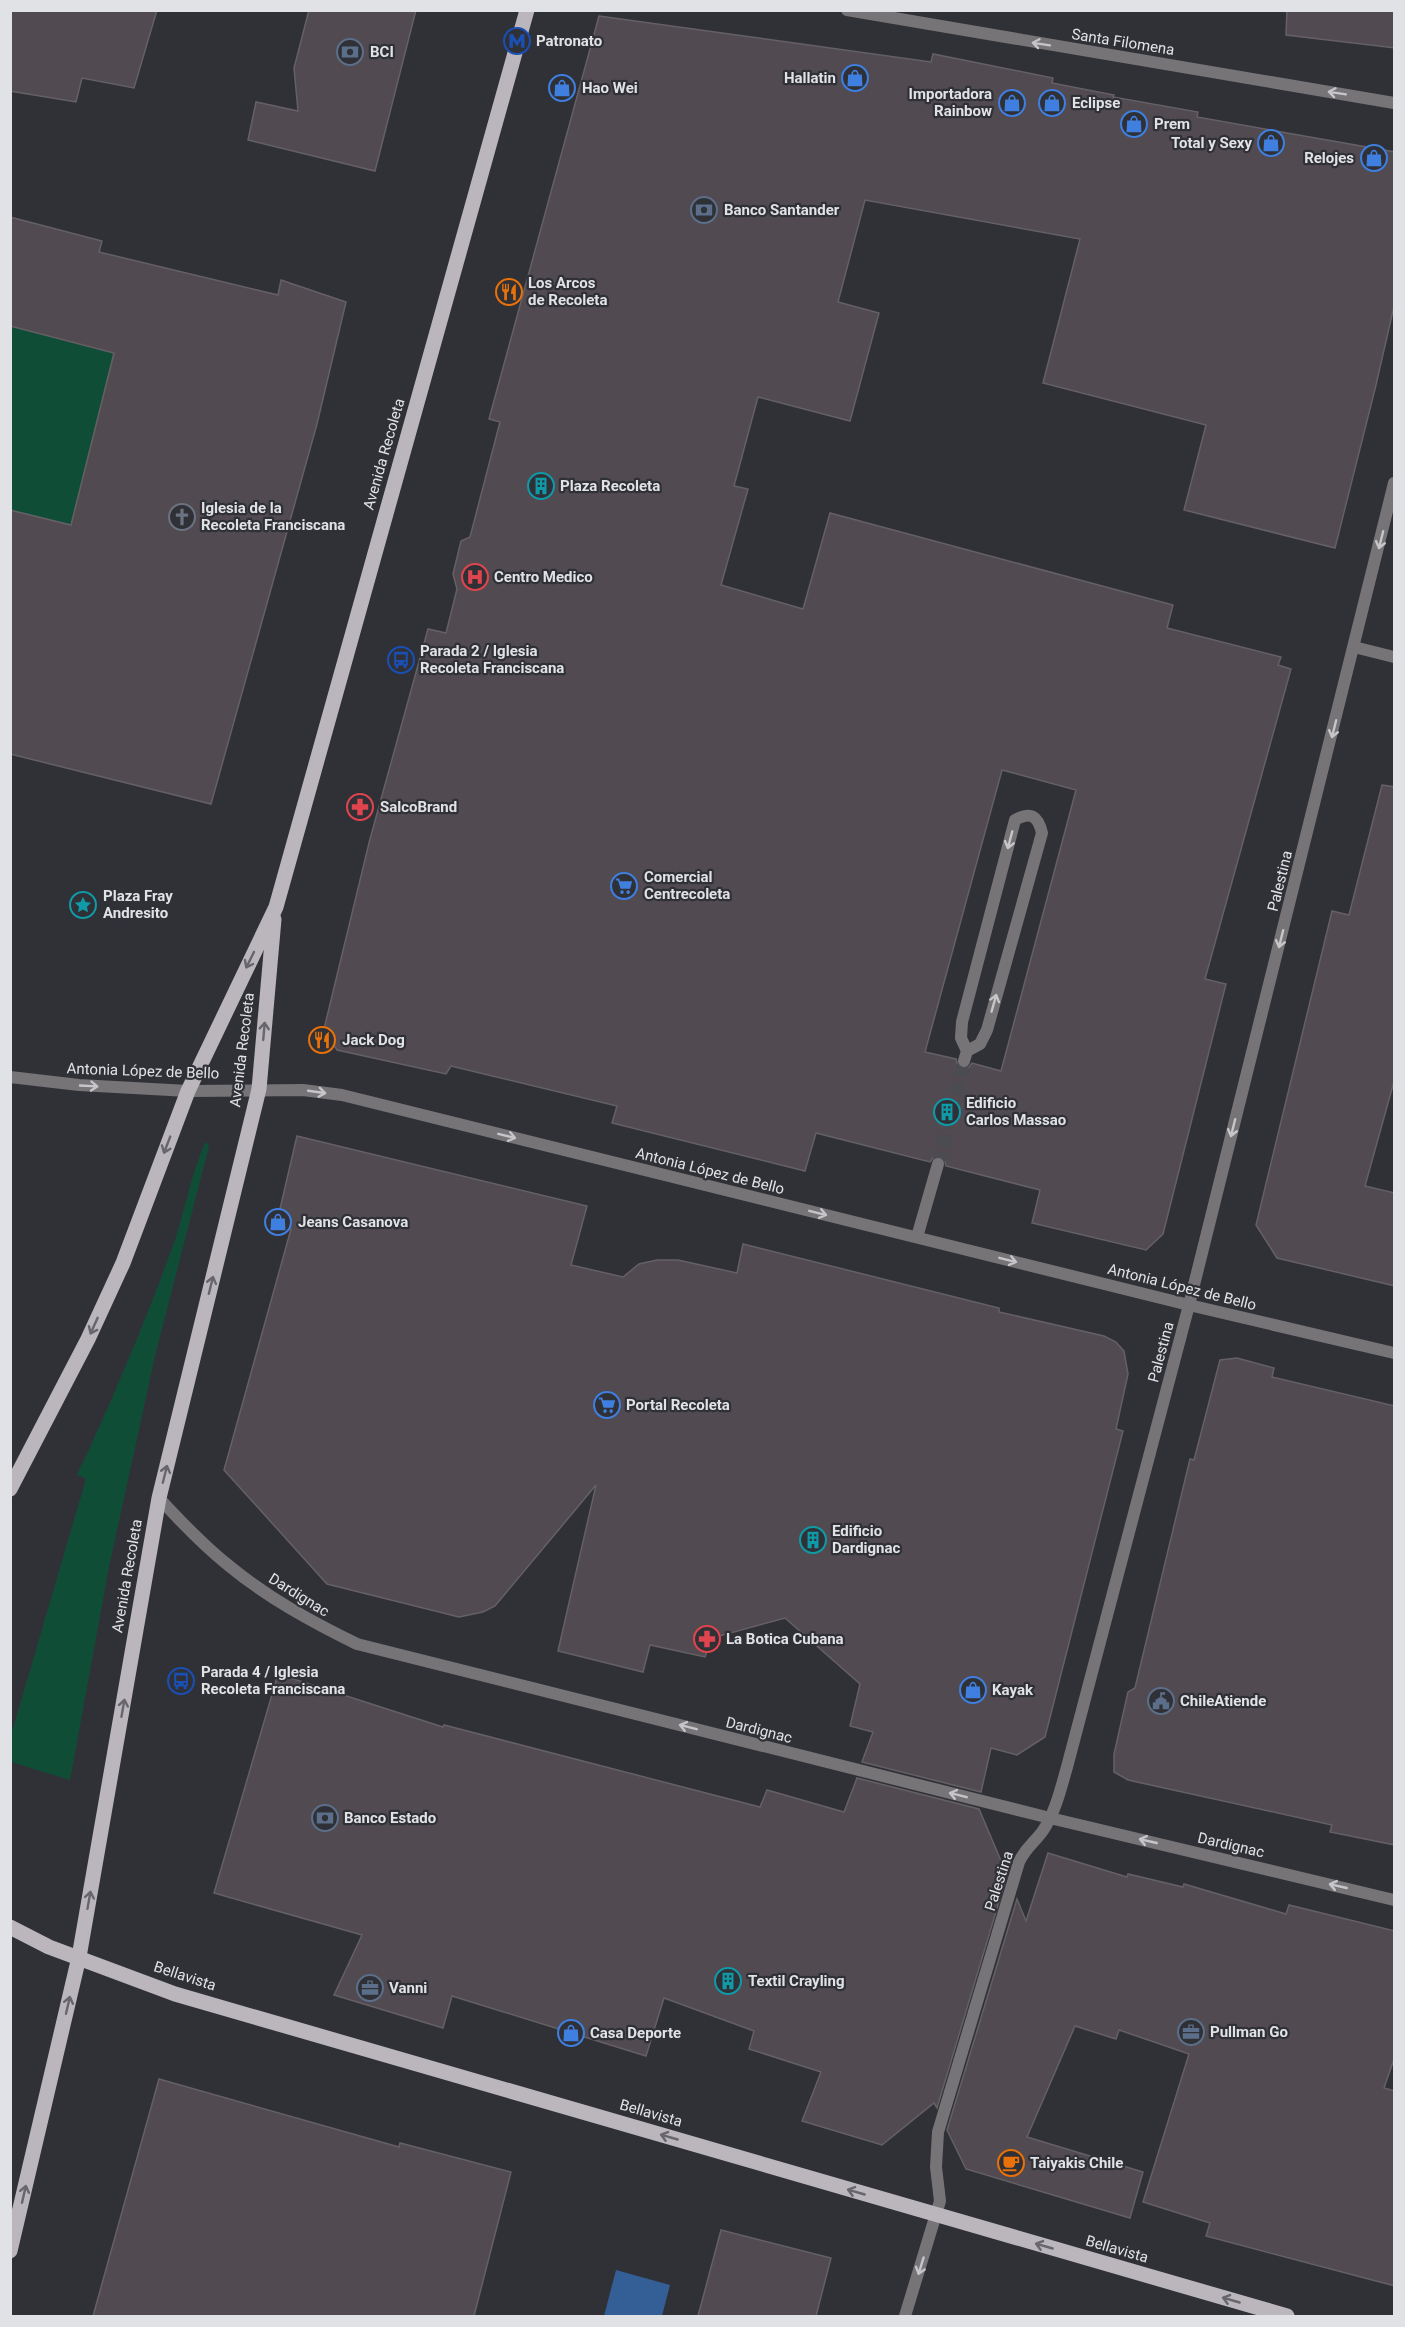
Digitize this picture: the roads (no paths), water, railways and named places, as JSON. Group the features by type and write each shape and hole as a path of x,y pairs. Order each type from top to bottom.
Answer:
{"main road":[{"name":"Avenida Recoleta","path":"10,1489 88,1339 123,1263 188,1091 276,907 527,10"},
{"name":"Avenida Recoleta","path":"10,2251 79,1957 159,1498 259,1089 276,907"},
{"name":"Bellavista","path":"10,1927 49,1947 175,1994 1287,2316"}],"street":[{"name":"Santa Filomena","path":"848,10 1395,103"},
{"name":"Palestina","path":"905,2316 940,2201 936,2167 938,2132 1019,1862 1026,1847 1041,1833 1050,1818 1065,1774 1189,1305 1395,483"},
{"path":"1354,647 1395,657"},
{"path":"1023,816 1032,816 1040,822 1042,832 1039,844 987,1030 980,1044 965,1056 960,1038 962,1022 1015,820 1023,816"},
{"name":"Antonia López de Bello","path":"10,1077 79,1085 188,1091 303,1090 342,1095 1189,1305 1395,1353"},
{"path":"917,1237 938,1164"},
{"name":"Dardignac","path":"159,1498 192,1533 252,1583 311,1622 357,1644 1050,1818 1395,1900"}],"water":[{"path":"616,2270 670,2285 662,2316 604,2316"}],"tunnel":[{"path":"938,1164 964,1061"}],"place":[{"name":"Patronato","path":"517,41"},
{"name":"BCI","path":"350,52"},
{"name":"Hallatin","path":"855,78"},
{"name":"Hao Wei","path":"562,88"},
{"name":"Importadora Rainbow","path":"1012,103"},
{"name":"Eclipse","path":"1052,103"},
{"name":"Prem","path":"1134,124"},
{"name":"Total y Sexy","path":"1271,143"},
{"name":"Relojes","path":"1374,158"},
{"name":"Banco Santander","path":"704,210"},
{"name":"Los Arcos de Recoleta","path":"509,292"},
{"name":"Plaza Recoleta","path":"541,486"},
{"name":"Iglesia de la Recoleta Franciscana","path":"182,517"},
{"name":"Centro Medico","path":"475,577"},
{"name":"Parada 2 / Iglesia Recoleta Franciscana","path":"401,660"},
{"name":"SalcoBrand","path":"360,807"},
{"name":"Comercial Centrecoleta","path":"624,886"},
{"name":"Plaza Fray Andresito","path":"83,905"},
{"name":"Jack Dog","path":"322,1040"},
{"name":"Edificio Carlos Massao","path":"947,1112"},
{"name":"Jeans Casanova","path":"278,1222"},
{"name":"Portal Recoleta","path":"607,1405"},
{"name":"Edificio Dardignac","path":"813,1540"},
{"name":"La Botica Cubana","path":"707,1639"},
{"name":"Parada 4 / Iglesia Recoleta Franciscana","path":"181,1681"},
{"name":"Kayak","path":"973,1690"},
{"name":"ChileAtiende","path":"1161,1701"},
{"name":"Banco Estado","path":"325,1818"},
{"name":"Textil Crayling","path":"728,1981"},
{"name":"Vanni","path":"370,1988"},
{"name":"Pullman Go","path":"1191,2032"},
{"name":"Casa Deporte","path":"571,2033"},
{"name":"Taiyakis Chile","path":"1011,2163"}]}
